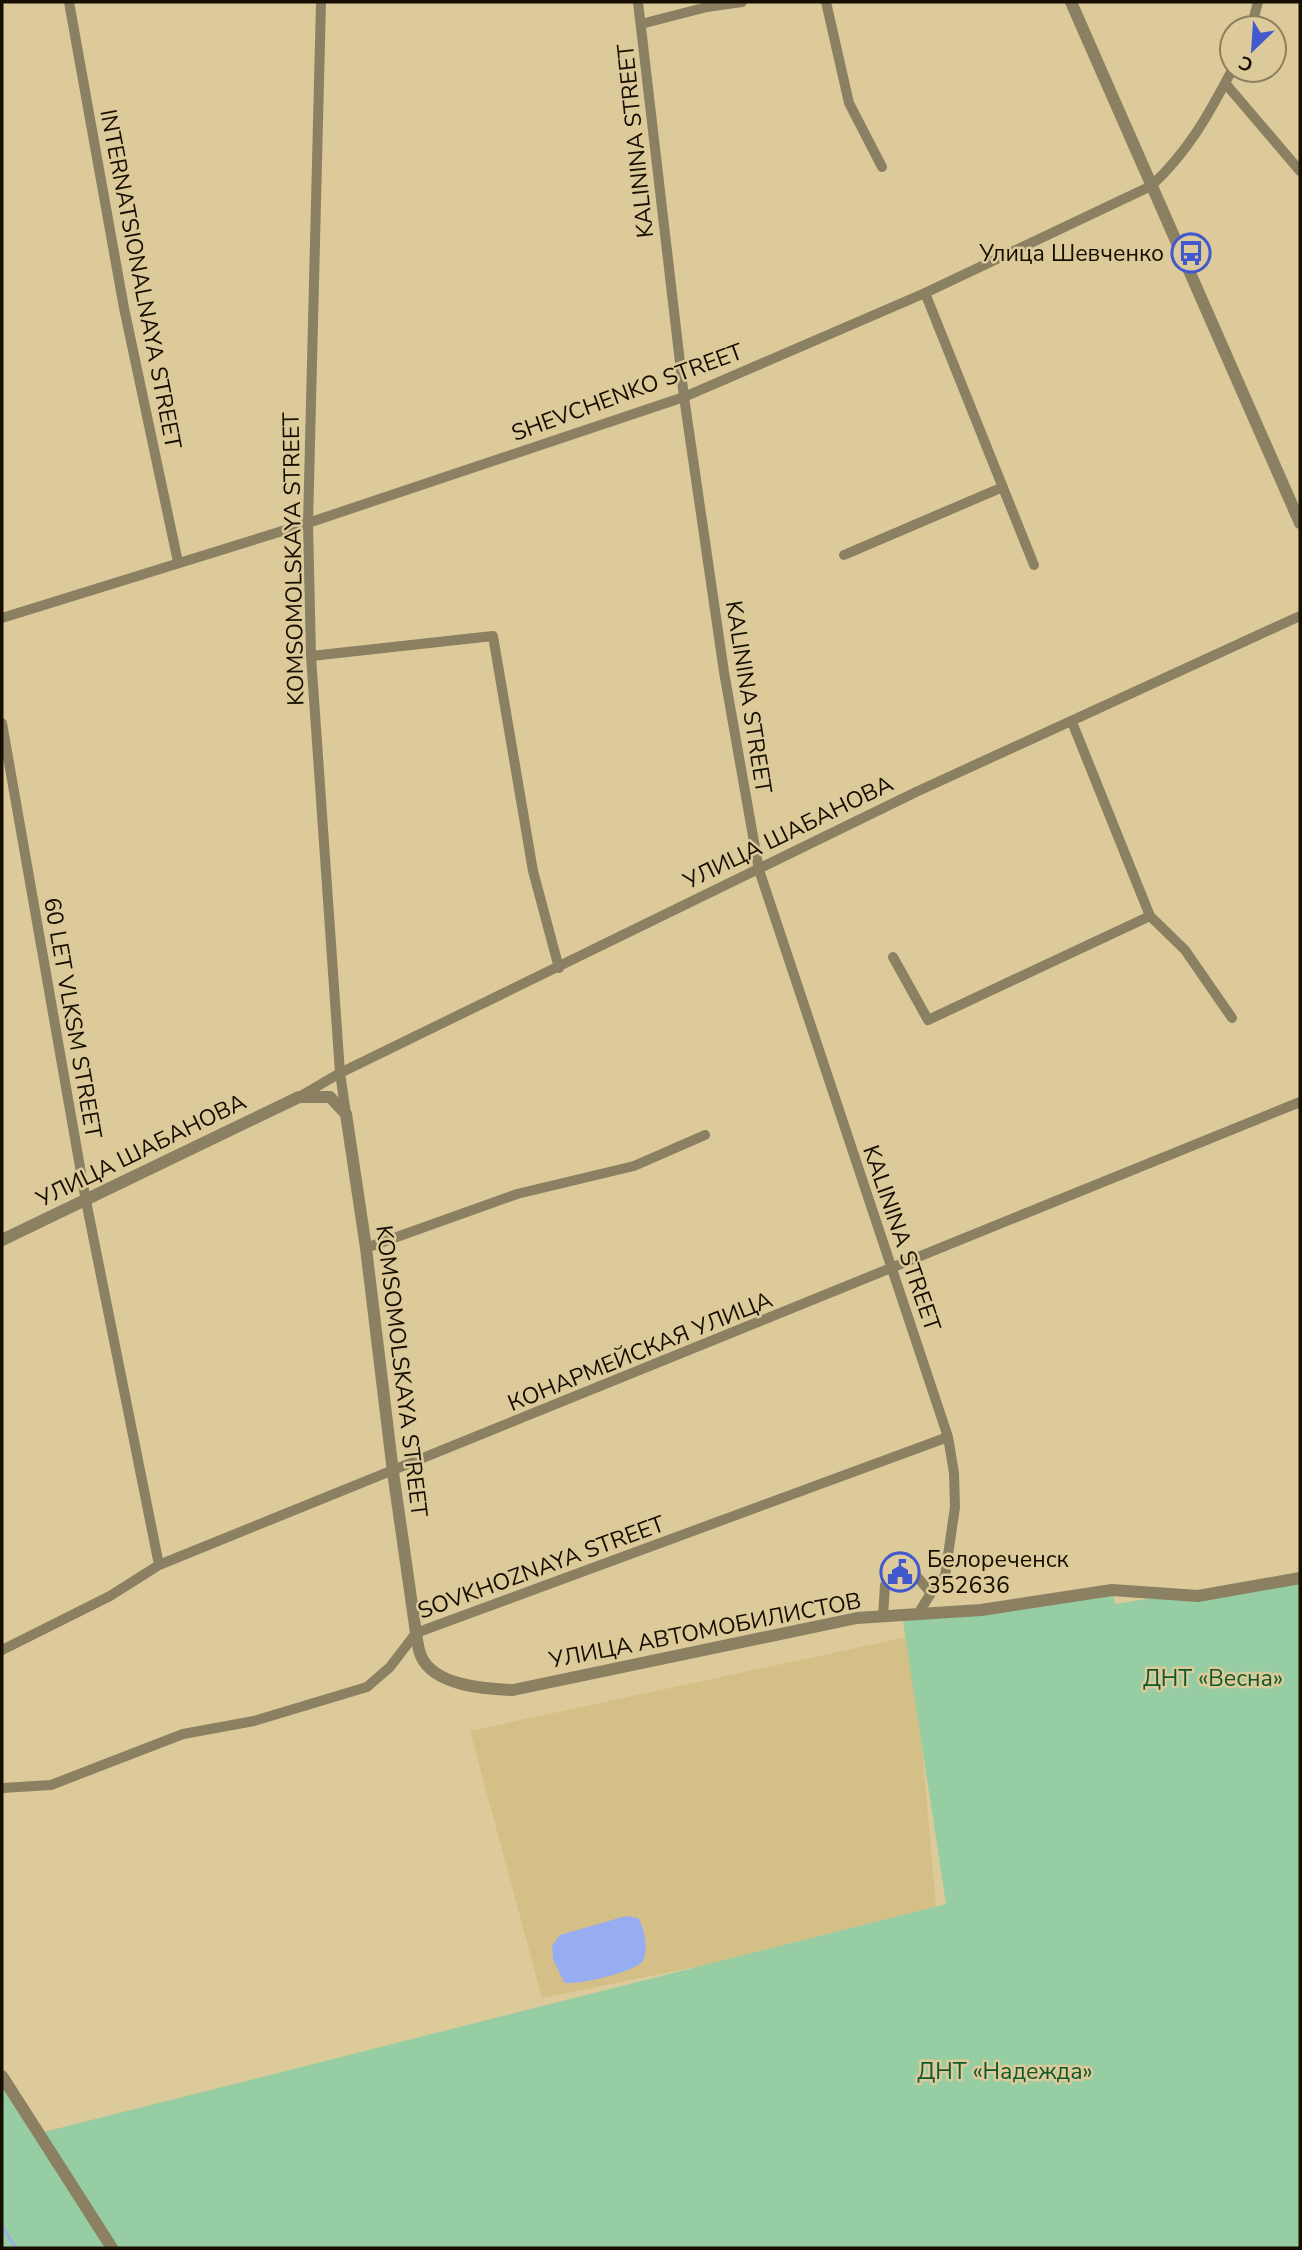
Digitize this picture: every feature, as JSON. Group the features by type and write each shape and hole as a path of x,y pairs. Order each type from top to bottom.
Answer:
{"street":[{"name":"INTERNATSIONALNAYA STREET","path":"69,2 124,308 178,562"},
{"name":"KOMSOMOLSKAYA STREET","path":"321,2 308,523 311,656 340,1073 366,1248 416,1633"},
{"name":"KALININA STREET","path":"638,2 684,397 724,672 758,870 948,1437 954,1473 955,1507 945,1576 918,1614"},
{"path":"641,24 707,7 742,2"},
{"path":"825,2 849,103 882,167"},
{"path":"1071,2 1300,523"},
{"name":"SHEVCHENKO STREET","path":"2,618 308,523 684,397 925,293 1151,186 1172,167 1192,142 1224,84"},
{"path":"1226,84 1300,171"},
{"path":"925,293 1034,565"},
{"path":"844,555 1003,487"},
{"name":"УЛИЦА ШАБАНОВА","path":"2,1240 299,1097 340,1073 916,792 1300,616"},
{"path":"311,656 493,636 533,871 559,968"},
{"path":"1072,722 1150,916 1185,950 1232,1018"},
{"name":"60 LET VLKSM STREET","path":"2,723 86,1201 159,1565"},
{"path":"893,957 928,1020 1150,916"},
{"name":"УЛИЦА ШАБАНОВА","path":"299,1097 330,1097 346,1114"},
{"name":"КОНАРМЕЙСКАЯ УЛИЦА","path":"2,1650 110,1596 159,1565 1300,1102"},
{"path":"366,1248 517,1194 634,1166 705,1135"},
{"name":"SOVKHOZNAYA STREET","path":"2,1788 51,1784 183,1734 254,1721 366,1687 390,1667 416,1633 948,1437"},
{"path":"883,1617 885,1585 913,1572 931,1593"},
{"name":"УЛИЦА АВТОМОБИЛИСТОВ","path":"416,1633 422,1658 451,1681 475,1689 513,1690 844,1621 981,1610 1112,1590 1198,1595 1300,1578"},
{"path":"2,2076 112,2248"}],"shaded area":[{"path":"912,1636 937,1918 542,1998 470,1731"}],"green space":[{"name":"ДНТ «Надежда»","path":"1300,1575 1300,2248 112,2248 40,2133 946,1904 903,1621 1113,1594 1115,1604"},
{"path":"2,2083 107,2248 2,2248"}],"water":[{"path":"626,1916 638,1918 642,1927 646,1945 643,1961 630,1969 605,1977 564,1982 553,1959 552,1946 560,1935"}],"waterway":[{"path":"2,2226 16,2248"}],"place":[{"name":"Улица Шевченко","path":"1191,253"},
{"name":"Белореченск 352636","path":"900,1572"}],"park label":[{"name":"ДНТ «Весна»","path":"1213,1678"}]}
